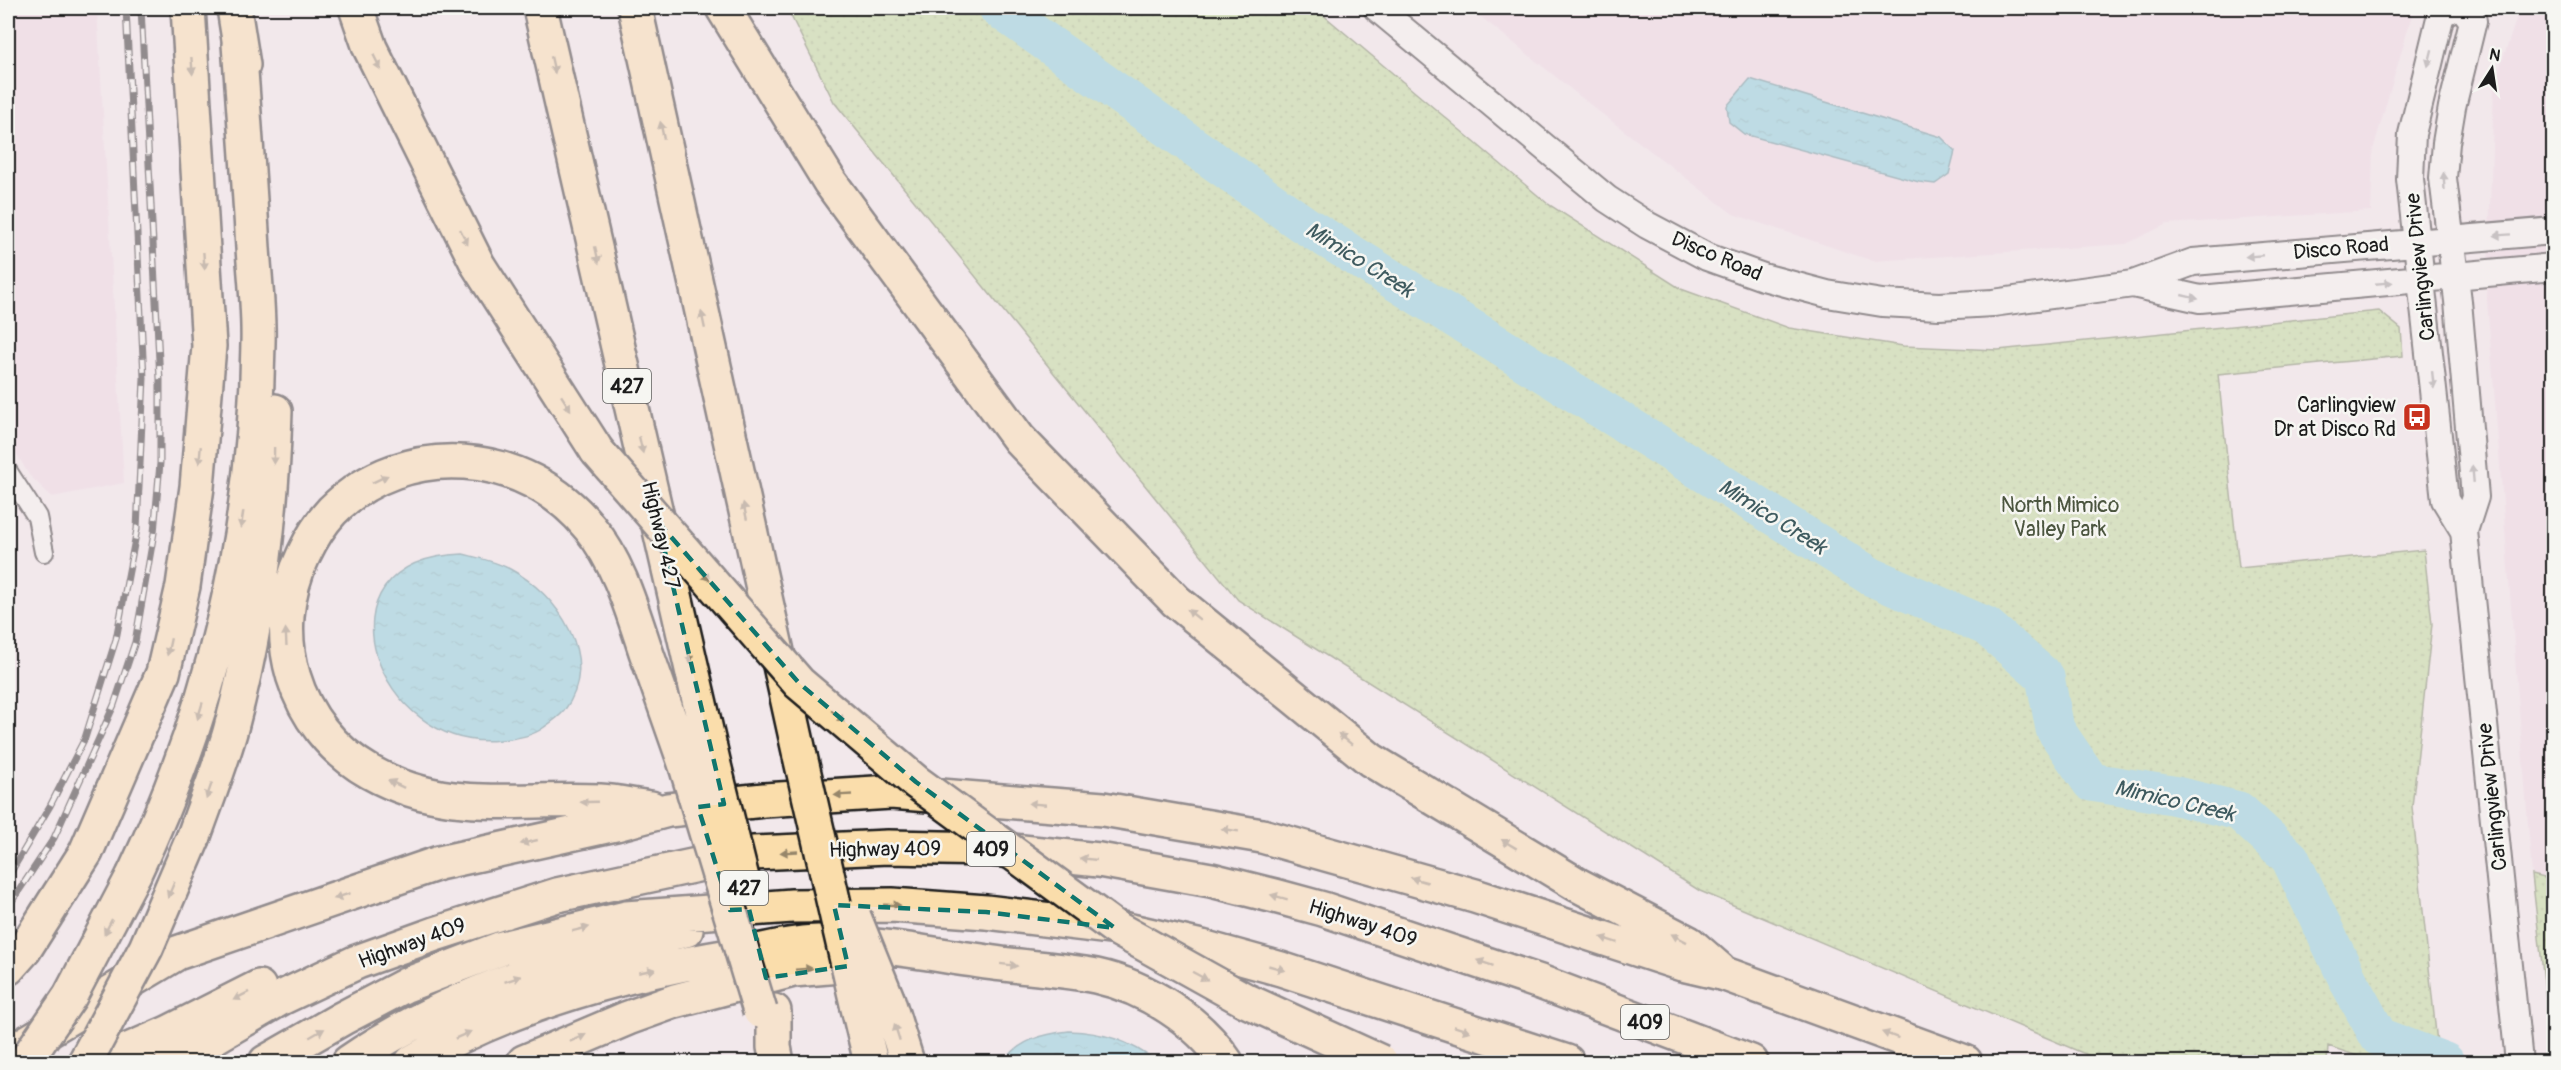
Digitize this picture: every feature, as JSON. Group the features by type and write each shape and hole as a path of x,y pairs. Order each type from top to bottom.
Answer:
{"highway":[{"path":"8,968 24,950 86,852 163,673 183,586 197,487 209,346 188,8"},
{"path":"85,1062 146,948 194,836 230,733 257,611 273,477 276,336 265,197 234,8"},
{"path":"356,8 370,48 478,265 597,452 799,683 916,782 1114,927 1245,1000 1381,1062"},
{"name":"Highway 427","path":"540,8 700,765"},
{"path":"635,8 815,820 873,1003 907,1062"},
{"path":"723,8 830,182 1019,439 1176,601 1371,760 1578,885 1689,943 1725,974"},
{"path":"25,1062 69,996 134,874 159,821 179,771 214,663 229,605 256,412 258,340 239,44"},
{"path":"668,810 600,801 497,803 456,800 414,792 372,773 351,760 332,743 308,714 288,659 285,636 286,613 302,557 320,526 332,511 365,486 384,476 426,463 463,462 499,467 531,478 558,495 591,529 611,561 630,602 700,765 767,1011 775,1055"},
{"path":"8,1054 177,953 439,863 616,824 668,810 764,800 891,792 1102,809 1263,836 1475,896 1682,964 1725,974 1965,1062"},
{"name":"Highway 409","path":"172,1062 280,998 357,962 557,895 753,854 888,847 993,849 1099,860 1210,880 1323,909 1540,982 1751,1062"},
{"name":"Highway 409","path":"266,1062 406,985 502,948 626,918 792,906 892,905 986,912 1118,928 1202,947 1281,969 1567,1062"},
{"path":"349,1062 412,1025 468,996 506,981 599,951 792,906"},
{"path":"101,1062 168,1033 269,982 345,951 435,934"},
{"path":"412,1062 447,1041 557,997 627,975 815,942 896,947 951,958 1097,976 1160,1002 1190,1022 1208,1039 1226,1062"},
{"path":"525,1062 628,1017 675,1001 793,970 951,958"},
{"path":"871,1062 873,1003"}],"main road":[{"name":"Disco Road","path":"1377,8 1607,199 1647,225 1707,257 1763,277 1827,294 1893,304 1939,306 1993,303 2133,284 2193,262 2553,231"},
{"name":"Carlingview Drive","path":"2452,8 2441,14 2412,134 2410,179 2445,500 2464,531"},
{"name":"Carlingview Drive","path":"2463,8 2473,21 2452,107 2443,178 2455,277 2475,497 2464,531 2518,1050"},
{"name":"Disco Road","path":"2133,284 2200,299 2553,267"}],"street":[{"path":"8,472 37,517 44,552"}],"highlighted area":[{"path":"658,522 799,683 916,782 1115,928 986,912 834,905 848,966 766,978 749,909 730,910 698,807 724,804"}],"shaded area":[{"path":"8,8 97,8 124,483 52,497 29,475 8,439"},
{"path":"1470,8 2414,8 2373,150 2371,211 2167,224 2126,244 1873,261 1733,214 1597,110"},
{"path":"2520,8 2553,8 2553,880 2532,875 2487,300 2494,85"}],"green space":[{"name":"North Mimico Valley Park","path":"787,8 993,8 1619,433 1646,430 1600,396 997,8 1315,8 1548,204 1681,289 1789,328 1903,346 1998,350 2379,311 2401,329 2403,356 2218,374 2239,568 2424,550 2432,624 2412,807 2439,1062 2375,1062 2328,1046 2327,1062 2104,1062 1700,891 1238,600 834,102"},
{"path":"2532,875 2553,880 2553,1062"}],"water":[{"path":"1750,79 1941,137 1955,151 1949,174 1935,184 1919,182 1744,134 1729,122 1727,106"},
{"path":"463,554 499,564 528,580 558,611 570,630 577,650 579,671 575,691 562,714 533,734 500,740 457,737 421,718 393,689 376,654 373,619 385,587 414,564"},
{"path":"1069,1031 1093,1033 1116,1039 1137,1048 1157,1062 1004,1062 1017,1048 1032,1039"}],"waterway":[{"name":"Mimico Creek","path":"998,8 1303,224 1872,577 1986,626 2045,677 2055,729 2091,782 2172,795 2239,811 2290,858 2350,984 2379,1037 2445,1062"}],"railway":[{"path":"8,877 50,806 85,738 116,639 137,529 144,378 126,8"},
{"path":"8,907 54,838 114,705 135,642 154,533 160,463 160,380 141,8"}],"place":[{"name":"Carlingview Dr at Disco Rd","path":"2417,417"}]}
